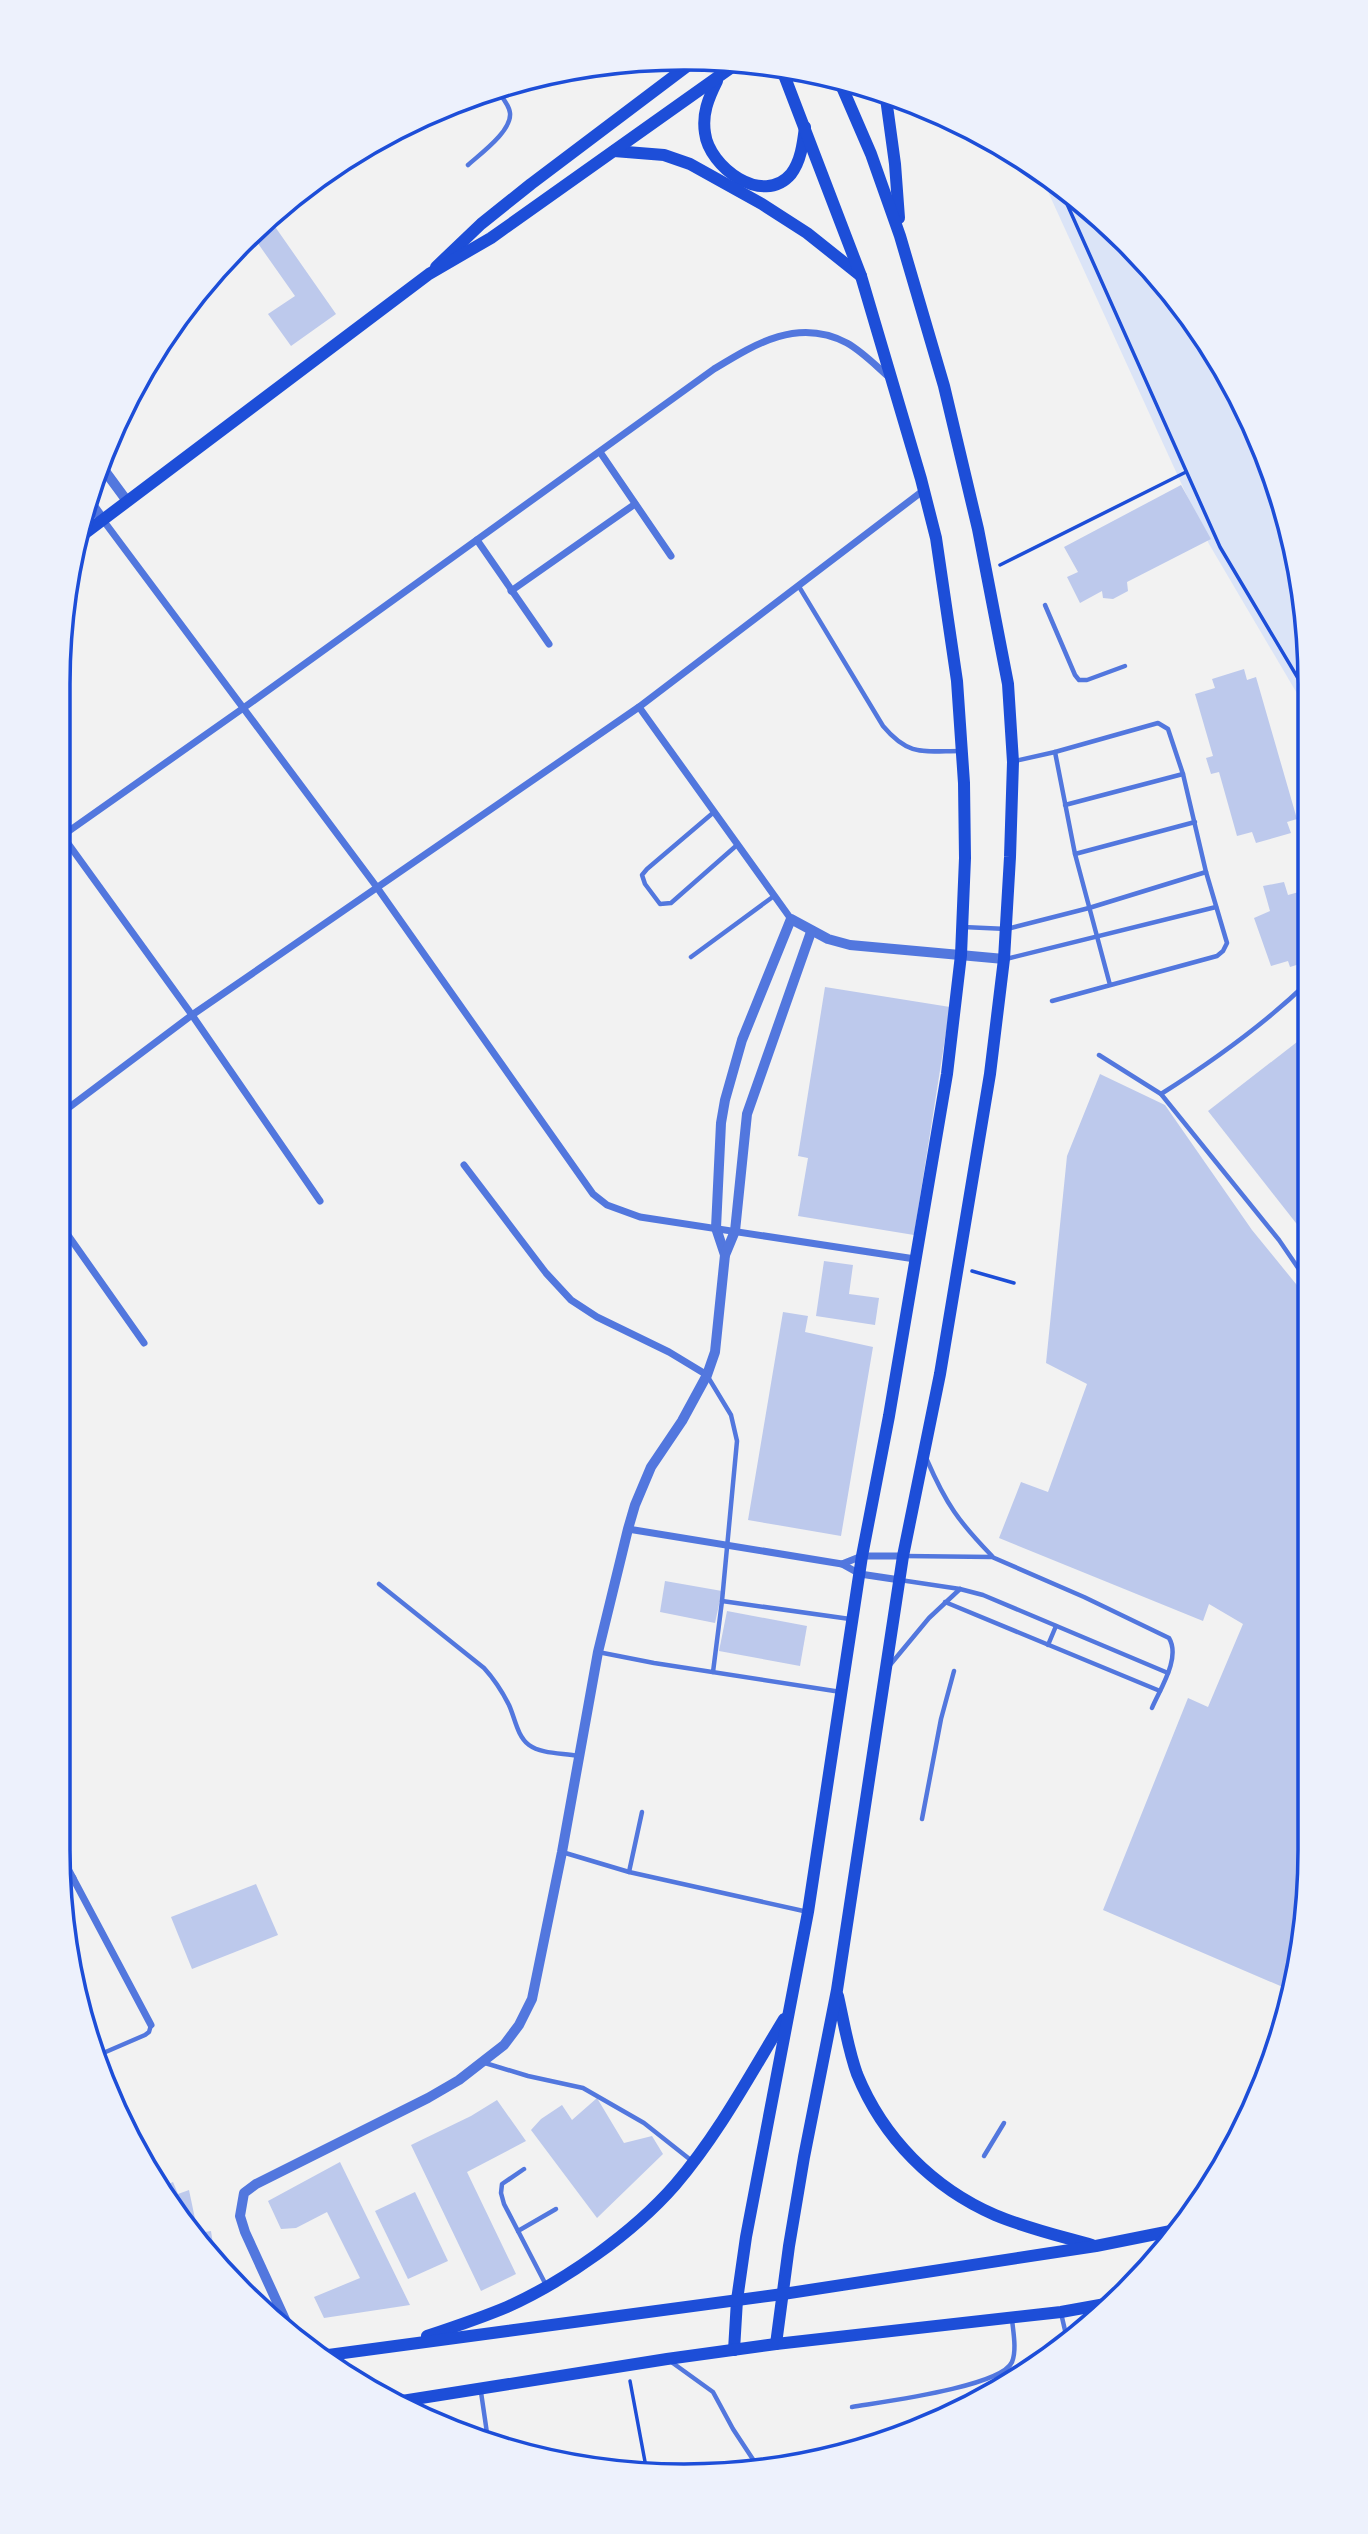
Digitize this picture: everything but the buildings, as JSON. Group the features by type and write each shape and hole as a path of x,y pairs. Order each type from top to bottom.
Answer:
{"main road":[{"path":"429,274 454,248 531,184 682,70"},
{"path":"90,530 429,274 491,238 727,71"},
{"path":"719,78 704,113 705,136 712,154 734,176 763,186 773,186 782,181 790,175 801,154 805,125"},
{"path":"734,2350 737,2300 808,1912 862,1556 890,1416 947,1074 961,955 965,858 962,751 948,615 936,538 861,276 786,79"},
{"path":"776,2344 804,2157 837,1990 903,1556 959,1266 990,1074 1007,929 1013,762 1005,662 947,399 900,236 871,154 844,91"},
{"path":"887,105 895,164 900,236"},
{"path":"614,151 664,155 690,164 796,226 861,276"},
{"path":"837,1990 848,2046 858,2074 873,2107 899,2146 931,2176 963,2199 997,2216 1096,2246"},
{"path":"402,2345 509,2306 546,2286 609,2244 643,2217 693,2162 788,2013"},
{"path":"334,2354 783,2294 1096,2246 1164,2232"},
{"path":"410,2400 776,2344 1093,2308"}],"street":[{"path":"70,828 242,709 714,369 754,344 800,334 819,334 847,344 892,380"},
{"path":"600,452 671,556"},
{"path":"108,474 127,500"},
{"path":"70,1107 192,1015 639,707 924,489"},
{"path":"511,591 635,504"},
{"path":"96,510 376,886 593,1194 621,1212 915,1259"},
{"path":"477,540 549,644"},
{"path":"639,707 791,919 811,932 850,945 1004,959"},
{"path":"70,849 192,1015 320,1200"},
{"path":"725,1255 716,1228 721,1123 725,1100 742,1040 791,919"},
{"path":"283,2315 245,2232 240,2216 244,2193 256,2184 428,2098 484,2062 504,2045 519,2025 532,1999 598,1652 628,1529 635,1504 652,1467 682,1421 707,1375 715,1352 725,1255 735,1231 745,1126 750,1101 811,932"},
{"path":"464,1164 545,1273 571,1300 597,1317 707,1375"},
{"path":"70,1238 144,1343"},
{"path":"628,1529 842,1564 860,1574 900,1580"},
{"path":"842,1564 862,1556 903,1556"},
{"path":"71,1873 151,2025"}],"lane":[{"path":"468,165 507,127 510,116 503,98"},
{"path":"798,586 883,726 895,741 908,749 962,751"},
{"path":"1045,605 1079,680 1087,680 1125,666"},
{"path":"1013,762 1158,723 1168,729 1183,774 1206,872 1227,943 1217,956 1052,1001"},
{"path":"1055,752 1076,854 1110,985"},
{"path":"1065,805 1183,774"},
{"path":"714,812 647,869 642,875 645,884 660,904 671,903 737,845"},
{"path":"1076,854 1195,821"},
{"path":"962,927 1007,929 1089,908 1206,872"},
{"path":"691,957 774,896"},
{"path":"1004,959 1216,907"},
{"path":"1161,1094 1246,1036 1298,991"},
{"path":"1099,1055 1161,1094 1298,1267"},
{"path":"707,1375 731,1415 737,1441 713,1672"},
{"path":"924,1454 948,1506 992,1557"},
{"path":"903,1556 992,1557 1084,1597 1168,1638 1173,1649 1168,1673 1152,1708"},
{"path":"900,1580 983,1595 1168,1673"},
{"path":"379,1584 494,1678 521,1737 529,1745 543,1751 578,1756"},
{"path":"887,1668 929,1618 960,1589"},
{"path":"722,1601 854,1620"},
{"path":"945,1602 1160,1690"},
{"path":"1048,1645 1056,1626"},
{"path":"598,1652 842,1693"},
{"path":"922,1819 941,1719 954,1671"},
{"path":"628,1872 642,1812"},
{"path":"562,1852 628,1872 808,1912"},
{"path":"105,2052 145,2035 151,2025"},
{"path":"484,2062 528,2076 583,2088 644,2123 693,2162"},
{"path":"984,2156 1004,2123"},
{"path":"524,2169 500,2188 504,2204 546,2286"},
{"path":"518,2231 556,2209"},
{"path":"1061,2312 1065,2331"},
{"path":"852,2407 960,2387 995,2377 1008,2368 1012,2361 1012,2317"},
{"path":"667,2359 713,2392 733,2430 753,2460"},
{"path":"480,2388 487,2431"}],"path":[{"path":"1067,204 1220,547 1298,678"},
{"path":"987,571 1186,472"},
{"path":"628,2365 645,2463"}],"shaded area":[{"path":"1047,189 1089,222 1146,279 1195,343 1235,412 1265,487 1286,564 1297,644 1298,695 1209,544"}]}
